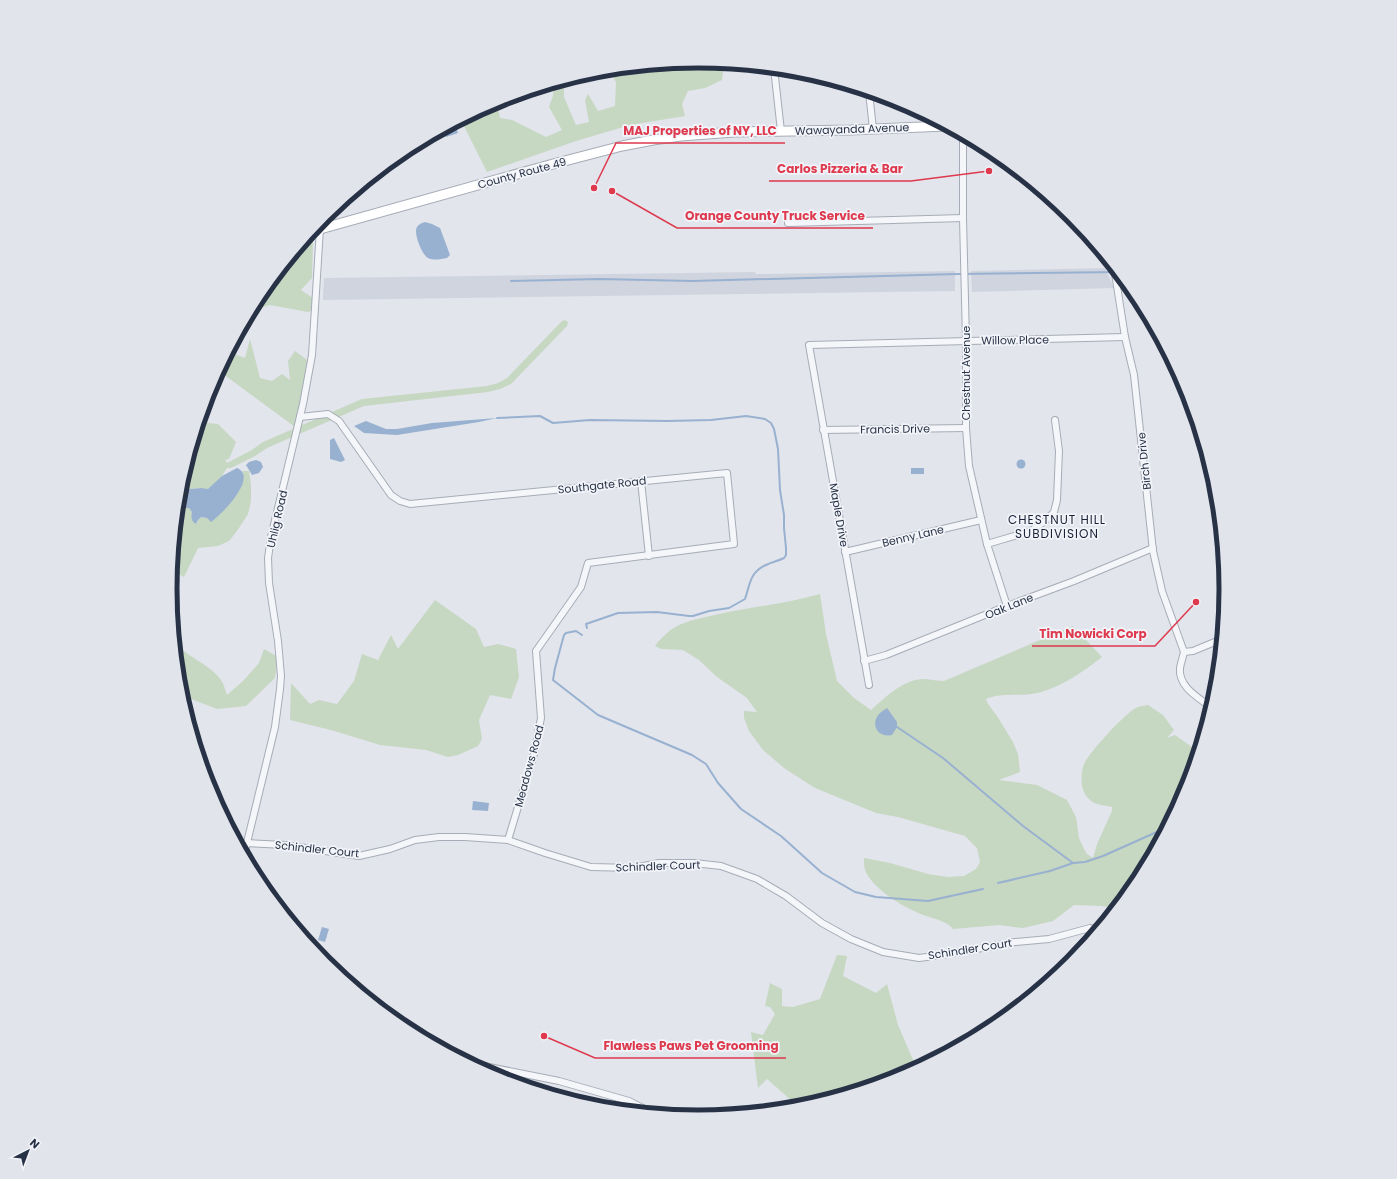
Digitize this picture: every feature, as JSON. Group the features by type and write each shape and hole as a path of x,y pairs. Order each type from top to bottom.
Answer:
{"street":[{"path":"775,73 781,131"},
{"path":"870,97 873,129"},
{"name":"Wawayanda Avenue","path":"734,132 937,126"},
{"name":"County Route 49","path":"323,228 622,146 681,136 734,132"},
{"name":"Chestnut Avenue","path":"963,140 966,428 969,466 987,544 1007,606"},
{"path":"788,223 963,218"},
{"name":"Uhlig Road","path":"245,847 275,727 280,689 281,676 278,634 269,583 268,558 271,537 300,418 312,355 316,236"},
{"name":"Birch Drive","path":"1115,277 1124,337 1136,389 1153,548 1162,592 1184,652"},
{"name":"Willow Place","path":"809,345 1124,337"},
{"name":"Maple Drive","path":"809,345 869,685"},
{"name":"Southgate Road","path":"300,418 328,414 339,421 391,495 400,501 410,504 727,472 734,544 588,563"},
{"path":"987,544 1031,531 1045,521 1054,512 1057,500 1059,451 1055,420"},
{"name":"Francis Drive","path":"823,430 966,428"},
{"path":"641,481 649,556"},
{"name":"Benny Lane","path":"845,552 981,520"},
{"name":"Oak Lane","path":"864,661 886,655 1007,606 1074,581 1153,548"},
{"name":"Meadows Road","path":"508,840 534,754 541,718 536,651 581,587 588,563"},
{"path":"1207,704 1187,689 1180,679 1180,668 1184,652 1193,651 1218,641"},
{"name":"Schindler Court","path":"246,843 285,845 359,856 390,849 415,840 465,837 508,840 546,854 591,867 633,868 659,863 694,863 721,866 757,879 786,896 822,923 851,939 883,952 919,958 1015,942 1049,939 1090,928 1094,929"},
{"path":"491,1067 559,1081 628,1102 641,1108"}],"shaded area":[{"path":"1105,268 1114,288 972,292 971,271"},
{"path":"955,271 955,291 323,300 324,278 755,272 756,274"}],"green space":[{"path":"664,69 723,69 722,80 705,88 688,91 682,104 685,116 630,125 576,141 487,172 463,125 498,108 500,118 512,120 546,137 562,130 549,107 554,89 564,86 564,97 576,125 589,122 585,100 588,94 598,111 615,106 616,82 612,75 630,72"},
{"path":"313,239 312,278 301,290 316,300 316,309 308,312 270,305 260,308 285,272"},
{"path":"565,320 568,322 567,326 511,384 500,389 488,392 364,406 267,448 231,468 227,468 222,476 208,490 201,488 187,489 205,423 218,424 236,442 229,459 225,460 227,463 252,450 263,442 362,399 487,386 498,383 507,378 562,321"},
{"path":"250,339 260,378 272,381 282,374 290,380 288,361 295,351 311,363 295,427 224,375 234,354 245,358"},
{"path":"242,471 249,471 251,501 248,514 237,531 229,541 218,546 198,548 184,577 177,573 183,508 189,508 197,524 201,517 206,518 243,473"},
{"path":"820,594 826,634 837,681 854,698 871,710 894,690 914,680 922,679 944,681 1073,626 1102,657 1078,675 1050,689 1031,694 1003,695 986,699 1013,742 1018,754 1020,772 999,780 1037,785 1067,800 1076,817 1079,838 1087,854 1093,858 1097,844 1112,811 1112,807 1091,801 1086,796 1082,787 1082,773 1087,759 1107,734 1131,711 1140,706 1148,705 1163,715 1174,730 1167,738 1175,735 1194,749 1180,789 1166,820 1132,879 1111,908 1074,905 1053,921 1023,928 999,925 953,929 944,922 918,913 900,904 875,885 865,870 864,858 890,863 928,874 948,877 964,876 976,869 980,862 977,848 965,836 898,817 876,813 815,788 784,768 763,750 749,731 744,718 744,711 757,712 747,698 717,677 699,660 683,650 661,649 655,646 662,637 671,630 691,621 728,612"},
{"path":"435,600 476,629 484,647 498,644 516,649 519,677 511,699 490,695 479,720 482,739 478,746 458,755 448,757 426,750 380,745 331,730 290,720 291,683 310,704 319,700 337,704 354,681 362,654 378,660 391,635 398,649"},
{"path":"180,648 216,674 224,685 227,695 243,681 259,663 264,649 278,657 275,678 246,706 217,709 189,698"},
{"path":"837,955 847,956 843,976 876,993 887,984 898,1025 915,1063 866,1083 833,1093 792,1102 792,1101 767,1079 758,1088 751,1032 763,1035 775,1014 770,1007 765,1006 770,983 782,989 782,1006 793,1007 820,999"}],"water":[{"path":"456,128 458,133 446,137 445,134"},
{"path":"425,222 440,228 450,255 447,258 438,260 430,259 423,253 417,239 416,230 419,225"},
{"path":"497,418 397,435 364,433 354,426 366,421 386,429 397,429 432,423"},
{"path":"334,438 345,460 341,462 330,459 330,440"},
{"path":"256,460 261,462 263,467 259,473 252,475 246,465 249,462"},
{"path":"1019,460 1023,460 1025,464 1023,468 1019,468 1017,466 1017,462"},
{"path":"237,468 243,473 244,479 236,496 216,518 211,522 207,518 201,517 196,524 193,522 192,512 189,508 183,509 187,489 208,489 222,476"},
{"path":"911,468 924,468 924,474 911,474"},
{"path":"887,708 897,722 897,727 892,735 883,735 879,733 875,726 876,718"},
{"path":"473,801 489,803 488,811 472,810"},
{"path":"322,927 329,929 325,942 318,940"}],"waterway":[{"path":"511,281 600,279 692,281 958,274 1112,272"},
{"path":"497,418 540,416 553,423 590,420 711,420 746,416 765,419 771,423 774,429 778,449 780,490 784,515 786,548 786,555 784,558 766,565 757,571 751,579 745,599 729,608 709,611 693,616 657,612 618,613 586,624 587,628"},
{"path":"582,635 576,631 566,633 564,635 553,680 598,715 692,755 706,764 718,783 741,809 781,836 822,873 855,892 876,897 928,901 983,889"},
{"path":"897,727 943,758 1023,826 1073,863"},
{"path":"998,883 1050,871 1073,863 1085,862 1103,856 1160,830"}],"place":[{"name":"Carlos Pizzeria & Bar","path":"989,171"},
{"name":"MAJ Properties of NY, LLC","path":"594,188"},
{"name":"Orange County Truck Service","path":"612,191"},
{"name":"Tim Nowicki Corp","path":"1196,602"},
{"name":"Flawless Paws Pet Grooming","path":"544,1036"}],"district":[{"name":"CHESTNUT HILL SUBDIVISION","path":"1057,527"}]}
